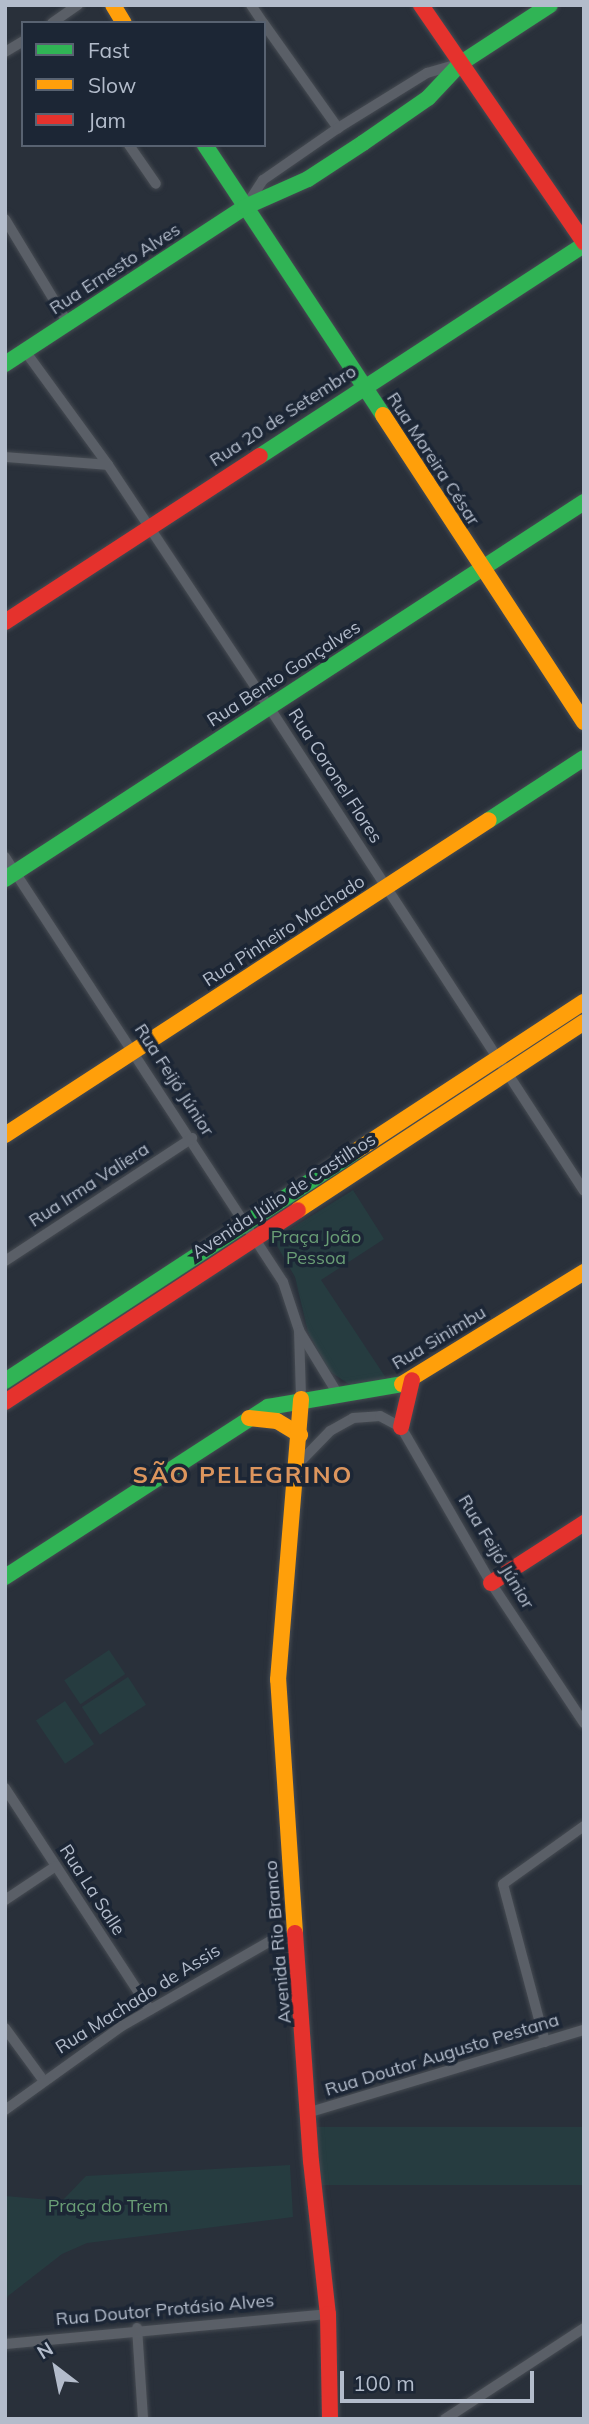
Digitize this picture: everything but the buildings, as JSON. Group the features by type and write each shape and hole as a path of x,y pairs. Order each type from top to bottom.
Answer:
{"street":[{"path":"55,21 78,5"},
{"path":"113,5 123,21"},
{"path":"251,5 263,21"},
{"path":"421,5 584,244"},
{"name":"Rua Ernesto Alves","path":"246,207 263,180 338,128 428,73 461,63 550,5"},
{"path":"266,26 338,128"},
{"path":"5,52 21,42"},
{"name":"Rua Ernesto Alves","path":"5,364 246,207 308,179 363,143 442,86 461,63"},
{"path":"130,147 156,184"},
{"name":"Rua Moreira César","path":"206,147 584,722"},
{"path":"5,219 68,323"},
{"name":"Rua 20 de Setembro","path":"5,622 584,244"},
{"name":"Rua Coronel Flores","path":"25,351 150,527 505,1074 584,1191"},
{"path":"5,457 108,465"},
{"name":"Rua Bento Gonçalves","path":"10,876 584,502"},
{"name":"Rua Pinheiro Machado","path":"5,1135 584,758"},
{"name":"Rua Feijó Júnior","path":"5,857 10,876 135,1051 256,1237 283,1282 299,1330 339,1396"},
{"name":"Avenida Júlio de Castilhos","path":"5,1381 584,1002"},
{"name":"Avenida Júlio de Castilhos","path":"5,1402 584,1022"},
{"path":"381,1135 390,1149"},
{"name":"Rua Irma Valiera","path":"5,1261 191,1138"},
{"name":"Rua Sinimbu","path":"5,1577 249,1418 276,1404 339,1396 412,1380 584,1272"},
{"path":"134,1296 143,1311"},
{"path":"83,1330 92,1345"},
{"name":"Rua Feijó Júnior","path":"299,1330 301,1399"},
{"path":"34,1362 43,1377"},
{"path":"299,1463 330,1431 362,1415 380,1416 401,1427 412,1380"},
{"name":"Avenida Rio Branco","path":"301,1399 299,1463 278,1680 295,1927 328,2314 330,2419"},
{"path":"249,1418 277,1421 300,1435"},
{"name":"Rua Feijó Júnior","path":"401,1427 491,1583 584,1723"},
{"path":"491,1583 584,1523"},
{"name":"Rua La Salle","path":"6,1793 150,2010"},
{"path":"545,2042 503,1884 584,1826"},
{"path":"5,1900 56,1866"},
{"name":"Rua Machado de Assis","path":"5,2110 43,2080 150,2010 295,1927"},
{"path":"5,2028 43,2080"},
{"name":"Rua Doutor Augusto Pestana","path":"310,2112 584,2030"},
{"name":"Rua Doutor Protásio Alves","path":"5,2344 138,2329 328,2314"},
{"path":"445,2419 584,2328"},
{"path":"138,2329 142,2419"}],"green space":[{"name":"Praça João Pessoa","path":"353,1190 384,1239 321,1280 386,1378 376,1385 352,1386 329,1371 308,1332 295,1277 276,1244 279,1236"},
{"path":"109,1650 125,1674 80,1704 64,1680"},
{"path":"128,1677 146,1705 100,1735 82,1707"},
{"path":"65,1701 94,1744 65,1764 36,1721"},
{"path":"316,2127 584,2127 584,2185 316,2185"},
{"name":"Praça do Trem","path":"290,2165 293,2217 87,2243 62,2254 8,2296 5,2304 5,2196 62,2201 86,2176"}],"traffic: fast":[{"path":"5,364 245,207 308,179 363,143 428,98 461,63 550,5"},
{"path":"206,147 383,415"},
{"path":"260,456 584,245"},
{"path":"5,879 584,502"},
{"path":"489,820 584,758"},
{"path":"5,1381 356,1151"},
{"path":"5,1577 268,1407 402,1384"}],"traffic: slow":[{"path":"113,5 123,21"},
{"path":"383,415 584,722"},
{"path":"5,1135 489,820"},
{"path":"356,1151 584,1002"},
{"path":"298,1210 584,1022"},
{"path":"402,1384 584,1272"},
{"path":"295,1933 278,1680 301,1399"},
{"path":"249,1418 277,1421 300,1435"}],"traffic: jam":[{"path":"421,5 584,242"},
{"path":"5,622 260,456"},
{"path":"5,1402 298,1210"},
{"path":"401,1427 412,1380"},
{"path":"491,1583 584,1523"},
{"path":"295,1933 311,2161 328,2314 330,2419"}],"district":[{"name":"SÃO PELEGRINO","path":"243,1475"}]}
